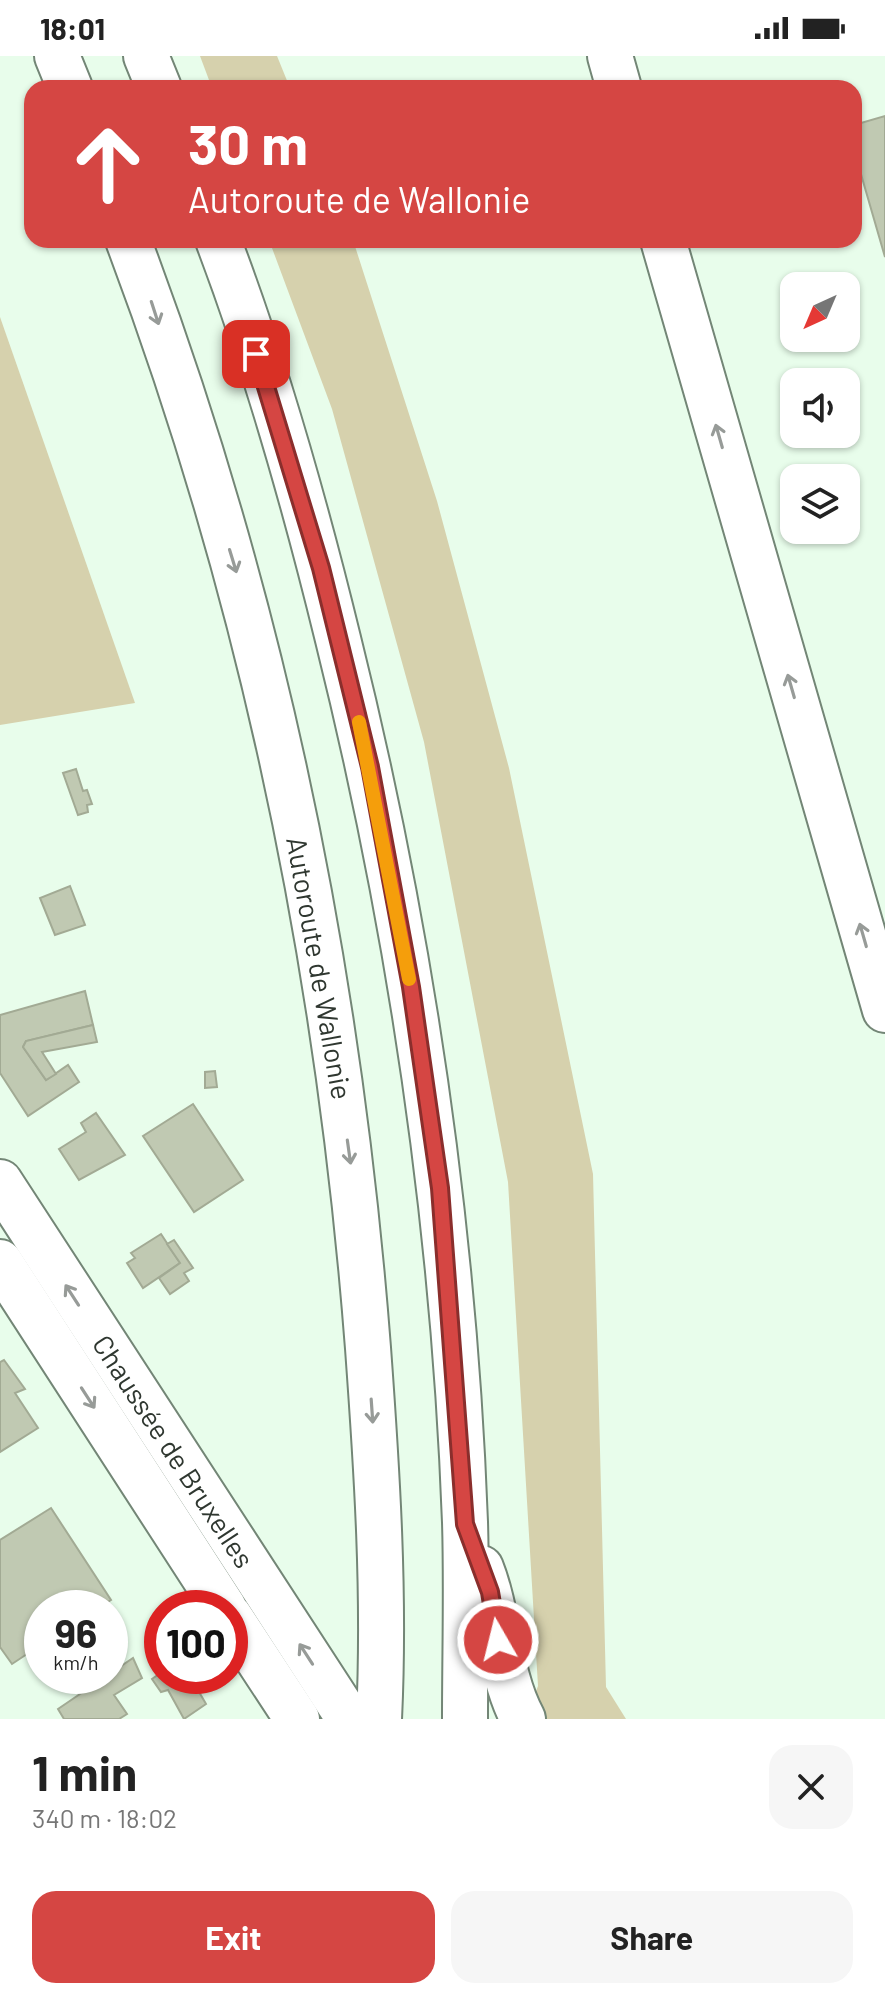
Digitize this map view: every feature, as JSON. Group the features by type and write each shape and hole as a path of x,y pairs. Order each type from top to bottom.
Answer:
{"main road":[{"path":"57,56 67,80"},
{"path":"146,56 156,80"},
{"path":"610,56 617,80"},
{"name":"Autoroute de Wallonie","path":"131,248 186,406 239,582 290,794 328,992 357,1208 372,1412 383,1636 379,1719"},
{"path":"221,248 293,469 370,767 411,987 440,1188 465,1524 465,1719"},
{"path":"665,248 885,1010"},
{"name":"Chaussée de Bruxelles","path":"0,1182 349,1719"},
{"name":"Chaussée de Bruxelles","path":"0,1262 212,1590"},
{"path":"465,1524 490,1592 498,1640 523,1719"},
{"path":"248,1644 297,1719"}],"shaded area":[{"path":"200,56 277,56 287,80 209,80"},
{"path":"272,248 356,248 437,501 509,768 593,1174 606,1687 626,1719 525,1719 538,1686 508,1182 424,742 332,409"},
{"path":"0,317 135,703 0,725"}],"building":[{"path":"885,116 885,257 862,178 862,123"},
{"path":"76,769 83,791 87,790 92,804 87,805 88,812 78,815 63,773"},
{"path":"70,886 85,925 55,935 40,898"},
{"path":"85,991 93,1025 26,1041 23,1047 46,1080 68,1065 79,1082 28,1116 0,1073 0,1015"},
{"path":"93,1025 97,1042 42,1052 56,1074 46,1080 23,1047 26,1041"},
{"path":"215,1071 217,1087 205,1088 205,1072"},
{"path":"193,1104 243,1180 194,1212 143,1136"},
{"path":"96,1113 125,1155 79,1180 59,1149 86,1132 81,1123"},
{"path":"161,1234 180,1263 143,1288 127,1263 135,1258 131,1253"},
{"path":"174,1240 193,1268 184,1273 189,1281 170,1294 159,1278 180,1263 167,1244"},
{"path":"4,1360 25,1389 15,1393 38,1428 0,1452 0,1362"},
{"path":"51,1508 104,1590 24,1590 24,1656 12,1664 0,1647 0,1540"},
{"path":"133,1658 142,1678 128,1686 128,1661"},
{"path":"80,1694 116,1694 127,1714 119,1719 64,1719 58,1709"},
{"path":"170,1694 200,1694 206,1704 184,1719"}],"slow traffic":[{"path":"359,722 409,979"}],"route":[{"path":"256,354 321,568 370,767 411,987 440,1188 465,1524 490,1592 498,1640"}]}
